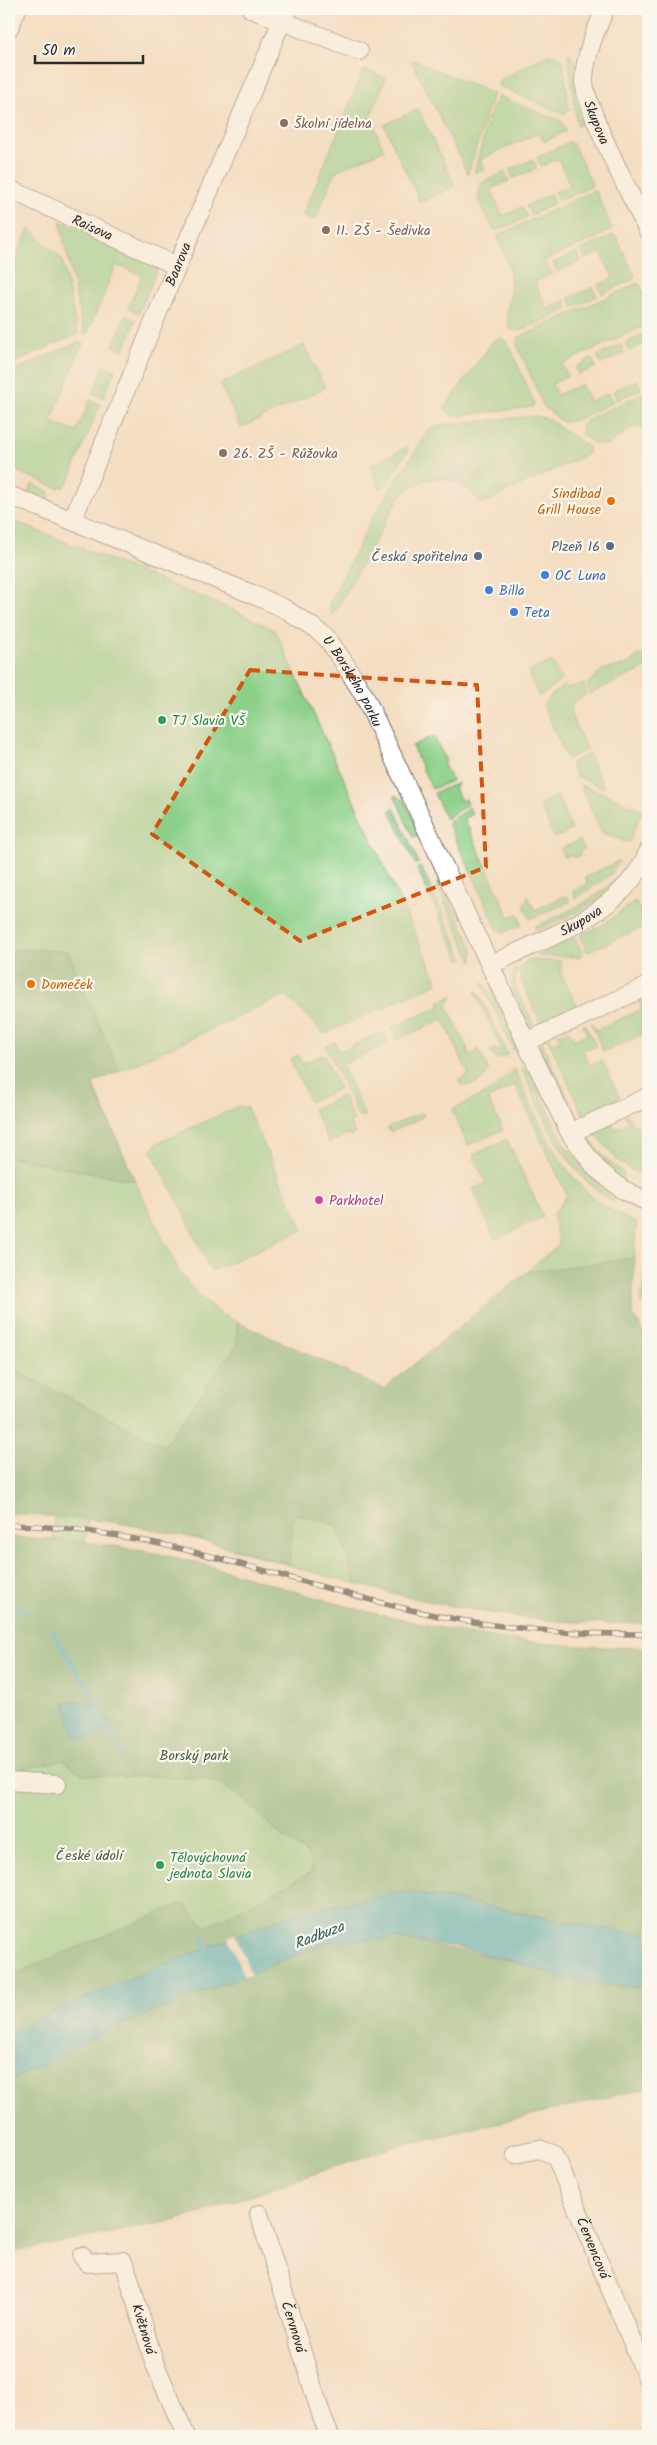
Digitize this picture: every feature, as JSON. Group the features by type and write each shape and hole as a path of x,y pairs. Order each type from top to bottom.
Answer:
{"street":[{"path":"9,28 17,9"},
{"path":"251,9 284,15 359,51"},
{"name":"Skupova","path":"605,9 589,48 584,81 592,111 648,231"},
{"name":"Baarova","path":"72,520 177,266 284,15"},
{"name":"Raisova","path":"9,189 177,266"},
{"name":"U Borského parku","path":"9,495 252,594 283,608 327,638 365,698 570,1133 597,1169 622,1189 648,1202"},
{"name":"Skupova","path":"491,965 601,910 628,888 639,872 648,852"},
{"path":"526,1042 648,986"},
{"path":"570,1133 648,1097"},
{"path":"9,1781 57,1784"},
{"name":"Červencová","path":"515,2154 539,2149 555,2155 648,2380"},
{"name":"Červnová","path":"260,2214 322,2416 330,2436"},
{"name":"Květnová","path":"82,2256 88,2263 122,2262 126,2268 154,2362 186,2436"}],"highlighted area":[{"path":"250,670 477,685 486,867 300,941 152,834"}],"green space":[{"path":"568,53 576,63 585,110 582,124 577,126"},
{"path":"547,55 556,55 563,60 569,109 564,114 498,86 500,80"},
{"path":"414,60 493,94 468,174 412,62"},
{"path":"364,70 386,78 370,117 384,150 336,171 315,220 303,215"},
{"path":"498,96 561,121 566,131 544,142 539,133 481,159 485,169 474,173 488,120"},
{"path":"418,109 455,186 420,202 384,125"},
{"path":"569,142 573,144 592,184 591,187 559,201 554,192 570,185 558,159 541,166 537,157"},
{"path":"533,159 537,168 513,179 509,170"},
{"path":"505,172 509,181 491,189 503,216 522,207 527,217 497,231 493,229 478,198 481,183"},
{"path":"593,191 596,192 612,228 611,231 544,261 552,274 535,282 547,309 565,300 568,309 521,331 511,330 507,319 511,290 510,278 507,261 498,240 499,235"},
{"path":"550,194 554,204 531,215 526,206"},
{"path":"60,221 160,263 139,313 128,308 142,275 116,265 87,334 84,334"},
{"path":"29,228 62,259 78,334 9,365 9,277"},
{"path":"613,235 616,236 635,276 634,279 602,294 598,285 613,278 601,252 585,259 581,250"},
{"path":"577,252 581,261 557,272 553,263"},
{"path":"639,284 648,304 648,324 562,364 568,376 552,384 557,395 581,384 590,402 608,393 613,402 576,420 563,422 544,407 516,342 519,337"},
{"path":"593,287 597,296 574,307 569,298"},
{"path":"125,316 136,320 124,350 113,346"},
{"path":"648,332 648,353 644,344 629,351 625,343"},
{"path":"499,338 508,342 534,403 533,407 453,416 445,409 447,405 493,341"},
{"path":"78,342 83,343 51,421 76,432 90,400 100,404 68,483 64,487 57,488 9,468 9,373"},
{"path":"304,345 325,388 241,428 220,384"},
{"path":"621,345 624,353 601,364 597,356"},
{"path":"592,358 596,367 578,375 576,367"},
{"path":"104,365 115,370 104,397 93,393"},
{"path":"637,380 641,389 617,400 613,391"},
{"path":"648,391 648,425 630,429 608,445 596,444 582,435 581,427 586,420"},
{"path":"535,416 548,419 588,447 588,454 481,504 463,486 453,481 432,479 411,487 400,496 336,610 331,615 329,604 373,517 428,431 439,425"},
{"path":"407,447 409,449 384,487 379,488 371,465"},
{"path":"32,484 48,491 50,497 47,503 27,495"},
{"name":"Borský park","path":"9,519 231,609 275,630 438,983 324,1034 286,995 93,1083 135,1181 180,1273 199,1296 222,1315 384,1389 559,1244 553,1215 567,1195 515,1085 488,1099 503,1130 468,1145 452,1110 492,1090 514,1068 547,1138 568,1170 599,1202 636,1222 632,1313 648,1339 648,1623 571,1622 455,1607 379,1590 216,1544 120,1523 88,1519 85,1542 137,1550 214,1567 361,1610 450,1630 549,1644 648,1647 648,1935 465,1901 93,1996 35,2020 9,2036 9,1537 52,1539 54,1516 9,1513"},
{"path":"648,652 648,667 589,694 587,684 602,670 626,665 636,657"},
{"path":"552,661 562,679 539,697 528,672"},
{"path":"584,684 586,695 574,701 570,712 587,750 567,759 543,705 552,694 565,685 566,688"},
{"path":"434,736 446,761 443,763 452,781 432,789 412,746"},
{"path":"589,754 604,788 576,776 570,763"},
{"path":"458,783 454,787 461,801 465,799 467,804 446,819 434,793"},
{"path":"580,785 604,793 642,810 630,841 626,842 602,833"},
{"path":"394,795 404,800 420,834 413,837"},
{"path":"557,796 572,830 554,838 540,804"},
{"path":"469,807 472,814 464,818 509,917 518,914 522,925 504,932 498,930 448,823"},
{"path":"394,808 419,863 415,864 390,810"},
{"path":"580,840 584,849 579,852 580,855 573,858 571,855 564,858 560,849"},
{"path":"619,861 611,874 576,899 573,891 588,884 585,877"},
{"path":"629,864 631,866 621,878 601,897 567,917 539,930 534,927 598,894 609,886"},
{"path":"421,867 464,959 460,960 417,869"},
{"path":"441,881 473,949 473,963 436,884"},
{"path":"648,881 648,917 640,894"},
{"path":"567,895 570,902 530,919 524,906 528,896 535,910"},
{"path":"635,901 648,925 587,952 580,935 603,925"},
{"path":"575,937 583,954 579,957 537,956"},
{"path":"9,949 68,951 119,1071 92,1084 135,1181 9,1157"},
{"path":"527,960 561,961 561,973 579,1010 542,1026 520,979 519,970"},
{"path":"517,966 515,985 536,1030 529,1029 515,999 512,975"},
{"path":"482,983 494,993 516,1042 514,1051"},
{"path":"478,991 508,1055 501,1058 495,1058 490,1050 502,1050 475,992"},
{"path":"454,995 447,1005 471,1057 479,1048 488,1070 482,1080 469,1085 461,1085 459,1080 469,1075 443,1019 396,1040 391,1028 441,1006 439,1002"},
{"path":"639,999 648,1017 648,1032 603,1052 591,1022 596,1030 642,1009"},
{"path":"585,1024 596,1046 583,1050 590,1066 602,1060 620,1098 583,1115 547,1037 549,1036 552,1043 561,1040 557,1033 569,1031 574,1040 587,1034 583,1025"},
{"path":"383,1032 388,1043 342,1065 365,1116 359,1118 326,1046 334,1042 339,1052"},
{"path":"542,1042 577,1117 568,1115 537,1047"},
{"path":"324,1054 339,1089 310,1102 290,1059 298,1055 302,1064"},
{"path":"521,1067 530,1072 564,1144 587,1172 615,1198 612,1202 595,1189 568,1159 547,1124"},
{"path":"343,1096 354,1121 350,1123 355,1134 350,1136 348,1134 329,1143 313,1109"},
{"path":"239,1106 247,1108 303,1230 211,1271 180,1205 151,1151 156,1144"},
{"path":"421,1113 424,1114 423,1117 391,1132 388,1130 389,1127"},
{"path":"624,1113 627,1114 632,1124 648,1132 648,1180 619,1162 589,1127 610,1120 615,1129 628,1123"},
{"path":"585,1133 603,1156 624,1174 622,1180 610,1171 580,1136"},
{"path":"507,1139 543,1217 495,1239 473,1189 486,1183 473,1155"},
{"path":"648,1257 648,1302 643,1304 640,1303"},
{"path":"635,1258 632,1314 648,1339 648,1623 575,1622 538,1619 464,1608 356,1584 337,1525 294,1514 289,1564 196,1538 110,1521 9,1513 9,1367 164,1446 237,1344 237,1322 384,1389 527,1272"},
{"path":"9,1537 60,1540 127,1548 168,1556 372,1613 490,1637 569,1645 648,1647 648,1935 610,1931 465,1901 402,1892 295,1913 161,1966 35,2020 9,2036 9,1976 183,1903 207,1927 312,1872 311,1858 277,1832 239,1796 218,1783 198,1778 84,1775 62,1760 9,1773","holes":["75,1701 100,1706 111,1721 110,1729 84,1739 72,1722 65,1702"]},
{"path":"395,1938 513,1961 576,1982 648,1988 648,2088 394,2147 178,2220 9,2253 9,2080 63,2056 107,2030 329,1942"}],"water":[{"path":"75,1701 100,1706 111,1721 110,1729 84,1739 74,1735 65,1702"},
{"name":"Radbuza","path":"402,1892 587,1926 648,1935 648,1988 576,1982 513,1961 455,1947 395,1938 329,1942 107,2030 63,2056 9,2080 9,2036 35,2020 154,1968 295,1913"}],"pier":[{"path":"235,1934 251,1975 244,1977 228,1937"}],"waterway":[{"path":"9,1604 32,1613"},
{"path":"52,1632 102,1710"},
{"path":"108,1724 122,1756"},
{"path":"202,1937 209,1952"}],"railway":[{"path":"9,1525 62,1528 113,1535 163,1545 440,1616 499,1626 559,1632 648,1634"}],"place":[{"name":"Školní jídelna","path":"284,123"},
{"name":"11. ZŠ - Šedivka","path":"326,230"},
{"name":"26. ZŠ - Růžovka","path":"223,453"},
{"name":"Sindibad Grill House","path":"611,501"},
{"name":"Plzeň 16","path":"610,546"},
{"name":"Česká spořitelna","path":"478,556"},
{"name":"OC Luna","path":"545,575"},
{"name":"Billa","path":"489,590"},
{"name":"Teta","path":"514,612"},
{"name":"TJ Slavia VŠ","path":"162,720"},
{"name":"Domeček","path":"31,984"},
{"name":"Parkhotel","path":"319,1200"},
{"name":"Tělovýchovná jednota Slavia","path":"160,1865"}],"park label":[{"name":"České údolí","path":"89,1855"}]}
